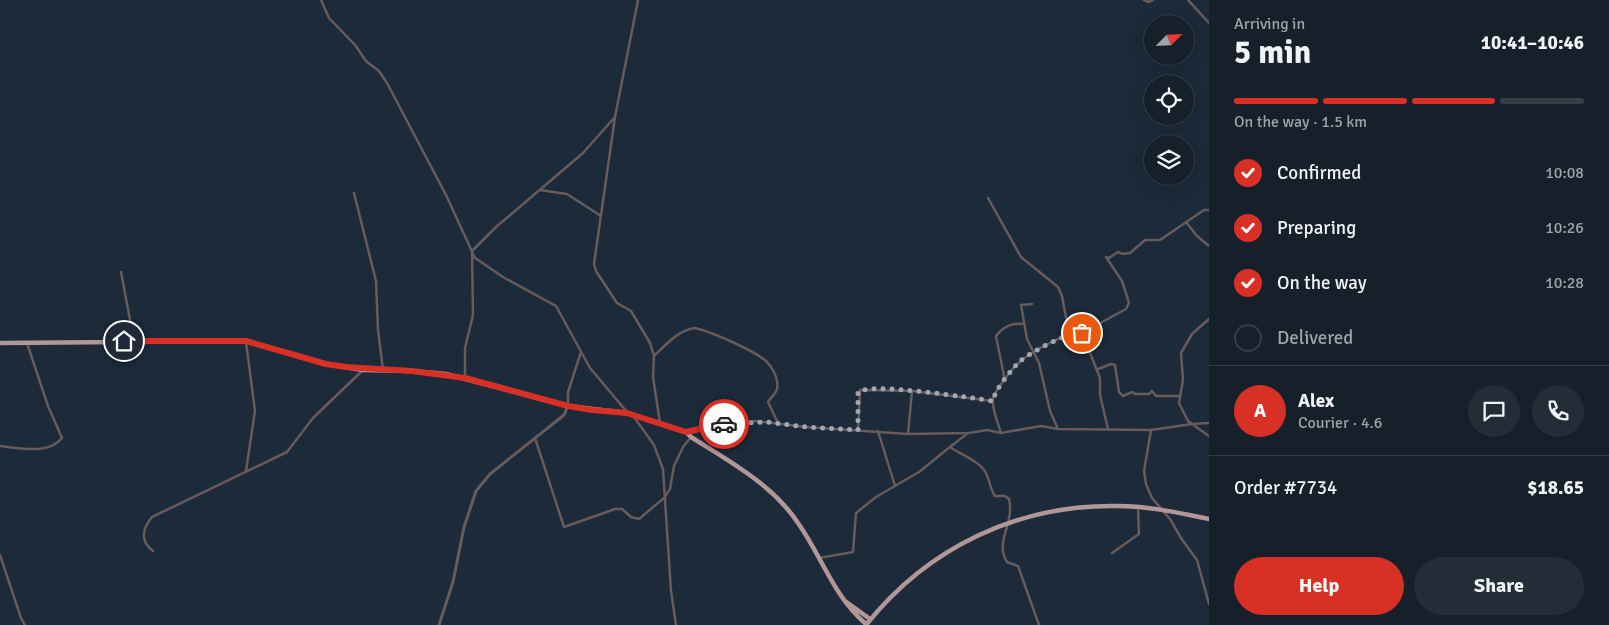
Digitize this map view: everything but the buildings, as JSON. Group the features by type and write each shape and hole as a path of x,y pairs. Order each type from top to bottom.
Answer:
{"highway":[{"path":"0,343 246,341 326,364 363,370 412,371 465,378 568,406 627,413 660,423 686,432 744,472 776,497 798,523 850,610 866,625 889,597 926,565 960,543 1010,522 1047,511 1103,506 1138,507 1209,519"},
{"path":"844,600 870,619"}],"street":[{"path":"321,0 329,18 355,45 366,61 379,71 387,83 446,195 476,258 485,266 556,306 590,368 627,413"},
{"path":"638,0 615,117 594,267 617,303 629,309 633,314 650,343 654,356 653,377 660,423"},
{"path":"1144,0 1149,2 1153,0"},
{"path":"1188,0 1209,23"},
{"path":"465,378 465,348 473,315 472,251 496,227 584,153 615,117"},
{"path":"540,190 567,194 601,216"},
{"path":"354,193 376,281 378,330 383,370"},
{"path":"988,198 1021,257 1058,287 1062,296 1070,333"},
{"path":"1001,433 993,401 994,395 1020,361 1070,333 1082,333 1126,309 1129,303 1122,281 1106,258 1118,252 1123,254 1130,253 1146,240 1160,240 1204,210 1209,210"},
{"path":"1186,222 1197,236 1209,246"},
{"path":"121,272 134,341"},
{"path":"1032,304 1021,305 1027,339 1043,378 1052,418 1058,429"},
{"path":"1209,320 1192,334 1181,353 1183,380 1180,396 1181,407 1188,421 1209,436"},
{"path":"1005,381 996,336 1004,327 1013,323 1024,324"},
{"path":"654,356 674,337 694,328 739,346 765,360 775,372 777,383 775,393 768,402 778,423"},
{"path":"1082,333 1098,369 1100,395 1108,429"},
{"path":"246,341 255,411 246,471"},
{"path":"0,446 43,448 60,441 62,438 48,406 27,344"},
{"path":"440,625 453,582 464,527 476,491 490,474 564,415 568,406 568,392 581,352"},
{"path":"1098,369 1111,364 1115,365 1120,392 1123,396 1132,392 1135,394 1149,394 1152,391 1156,396 1180,396"},
{"path":"153,551 148,547 142,534 152,517 292,448 313,418 363,370"},
{"path":"858,430 860,390 912,391 993,401"},
{"path":"908,434 912,391"},
{"path":"633,415 659,454 663,469 671,599 676,625"},
{"path":"686,432 698,428 733,423 778,423 806,427 908,434 987,430 1001,433 1040,426 1058,429 1151,430 1209,423"},
{"path":"1151,430 1144,474 1149,491 1198,560 1209,604"},
{"path":"878,431 895,486"},
{"path":"819,558 853,552 856,513 876,497 920,472 969,432"},
{"path":"535,438 564,528 616,509 622,509 631,517 639,519 664,498 670,489 674,466 691,437"},
{"path":"950,447 965,454 970,460 982,467 995,496 1006,496 1009,499 1010,522 1002,542 1002,550 1008,562 1018,566 1039,625"},
{"path":"1112,553 1139,534 1138,507"},
{"path":"0,555 25,625"}],"way so far":[{"path":"724,424 755,421 806,427 858,430 858,392 866,389 946,394 993,401 994,395 1020,361 1070,333 1082,333"}],"route":[{"path":"124,341 246,341 326,364 363,370 446,374 547,402 592,410 627,413 686,432 724,424"}]}
